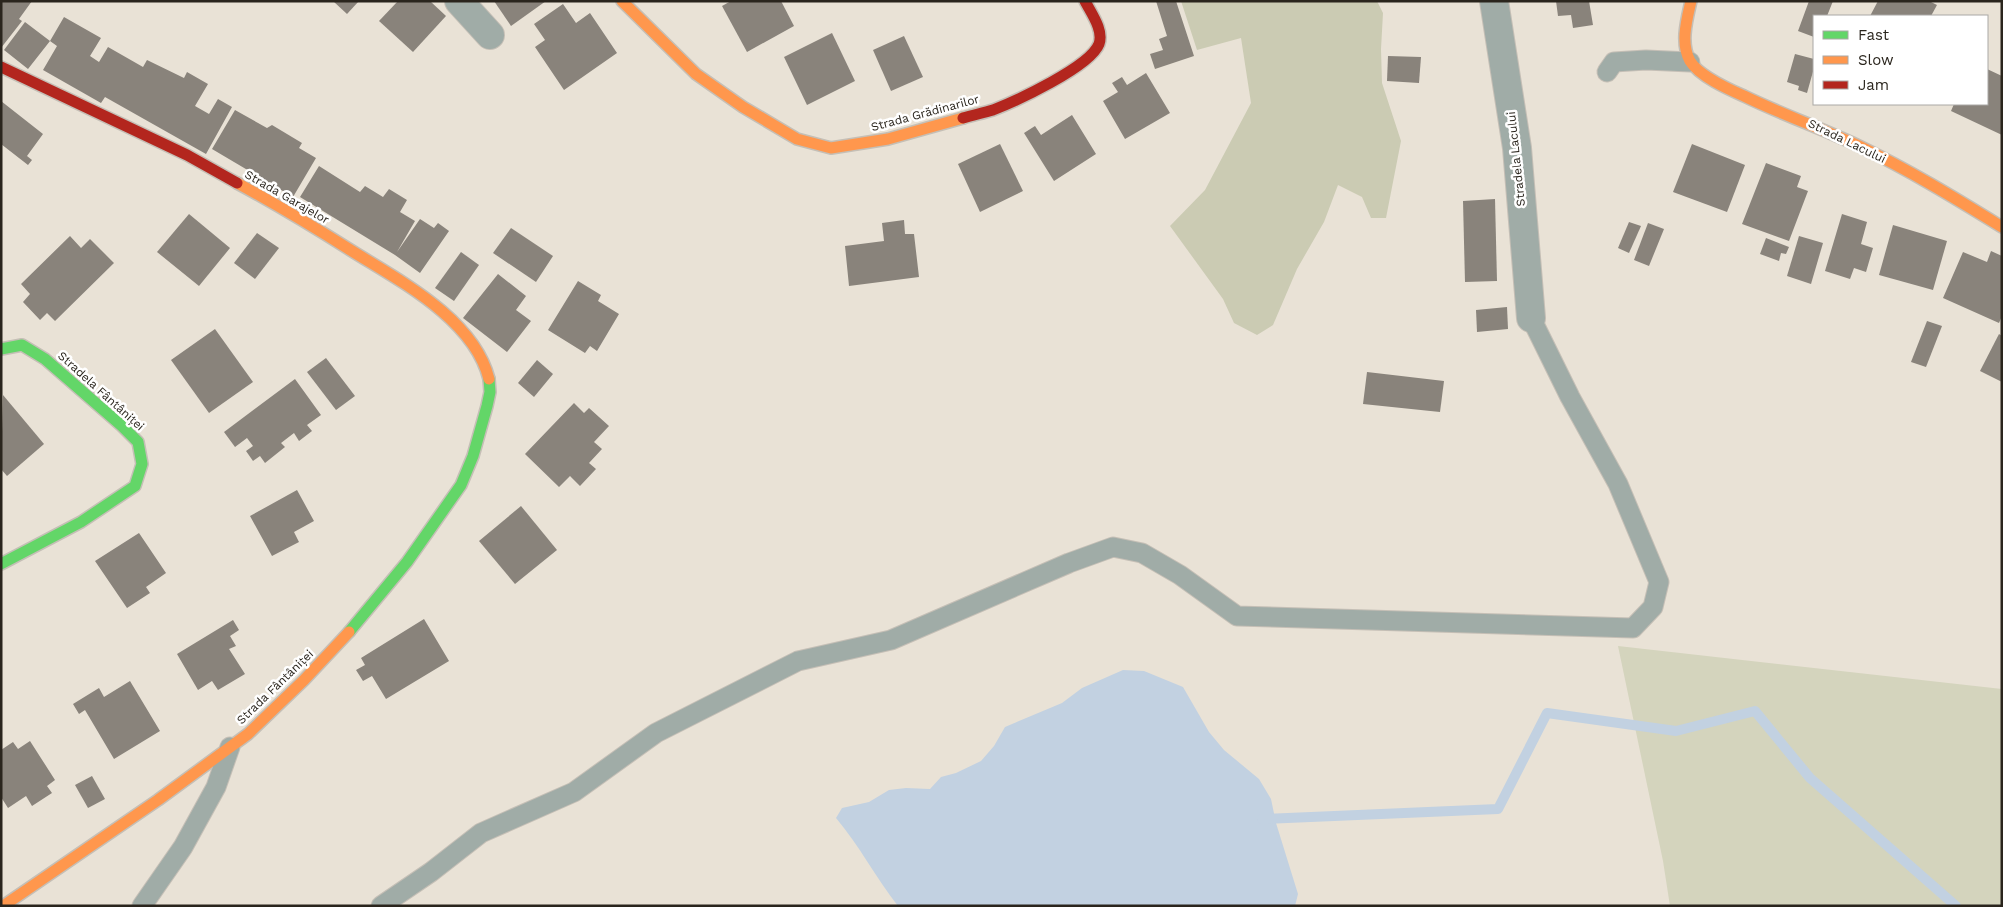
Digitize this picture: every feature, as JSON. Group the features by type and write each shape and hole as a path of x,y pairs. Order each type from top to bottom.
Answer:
{"street":[{"path":"459,1 490,35"},
{"name":"Strada Grădinarilor","path":"622,1 696,74 743,107 797,139 831,148 888,139 992,110 1046,85 1089,58 1099,44 1098,26 1085,1"},
{"name":"Stradela Lacului","path":"1494,1 1516,148 1532,318"},
{"path":"1690,62 1685,46 1686,24 1691,1"},
{"name":"Strada Lacului","path":"1690,62 1707,76 1742,96 1808,122 1923,179 2002,227"},
{"name":"Strada Garajelor","path":"1,67 187,155 286,210 420,294 438,307 459,329 484,364 490,381 490,400 484,415"},
{"name":"Stradela Fântâniței","path":"1,349 22,345 45,359 138,442 142,464 135,486 81,522 1,564"},
{"name":"Strada Fântâniței","path":"3,906 103,839 250,732 304,681 403,567 434,524 464,477 476,448 484,415"}],"lane":[{"path":"1607,72 1614,62 1646,60 1690,62"},
{"path":"381,906 431,872 481,833 574,792 656,733 798,661 892,640 1060,567 1113,547 1142,553 1180,575 1237,616 1633,628 1654,607 1659,582 1618,484 1570,397 1532,318"},
{"path":"142,906 183,847 216,787 230,746"}],"green space":[{"path":"1181,1 1377,1 1383,13 1382,83 1401,141 1386,218 1371,218 1362,197 1338,185 1324,222 1297,269 1273,325 1257,335 1234,323 1223,299 1170,226 1205,190 1251,103 1241,38 1197,50"},
{"path":"1618,646 2002,689 2002,906 1670,906 1663,861"}],"water":[{"path":"1123,670 1144,671 1183,687 1209,732 1224,750 1259,779 1271,799 1276,823 1298,894 1295,906 898,906 836,818 842,808 869,802 889,790 906,788 930,789 941,777 956,773 981,761 994,746 1005,727 1062,703 1082,688"}],"building":[{"path":"1,1 32,1 19,19 22,21 1,48"},
{"path":"333,1 359,1 347,14"},
{"path":"398,1 430,1 446,16 413,52 379,21"},
{"path":"494,1 546,1 511,26"},
{"path":"731,1 781,1 794,26 747,52 722,6"},
{"path":"1156,1 1176,1 1194,56 1155,69 1150,54 1163,50 1159,39 1167,36"},
{"path":"1556,1 1589,1 1593,25 1573,28 1571,15 1558,16"},
{"path":"1809,1 1833,1 1827,15 1813,15 1813,37 1798,31"},
{"path":"1878,1 1929,1 1937,5 1932,15 1871,15"},
{"path":"563,4 576,23 590,13 617,53 564,90 535,47 545,40 534,24"},
{"path":"64,17 101,38 90,56 99,62 108,47 143,67 147,60 184,78 187,72 208,84 195,106 209,114 218,99 232,107 206,154 105,97 101,103 43,70 57,46 50,41"},
{"path":"25,22 50,41 28,69 4,50"},
{"path":"832,33 855,81 807,105 784,57"},
{"path":"904,36 923,77 891,91 873,50"},
{"path":"1795,54 1813,59 1813,72 1807,93 1798,90 1799,86 1787,82"},
{"path":"1388,56 1421,57 1419,83 1387,81"},
{"path":"1988,69 2002,76 2002,135 1951,111 1954,105 1988,105"},
{"path":"1146,73 1170,113 1125,139 1103,101 1118,92 1112,83 1122,77 1127,85"},
{"path":"1,101 43,134 27,156 32,160 28,165 1,144"},
{"path":"235,110 267,128 272,125 302,143 299,148 316,158 293,197 212,149"},
{"path":"1072,115 1096,154 1054,181 1024,133 1035,126 1041,135"},
{"path":"1000,144 1023,191 980,212 958,164"},
{"path":"1692,144 1745,165 1727,212 1673,192"},
{"path":"1766,163 1801,176 1797,187 1808,191 1789,241 1742,224"},
{"path":"319,166 360,192 365,186 383,197 389,189 407,200 400,212 415,221 397,252 420,219 434,228 438,223 449,231 420,273 395,255 300,197"},
{"path":"1495,199 1497,281 1465,282 1463,201"},
{"path":"189,214 230,248 199,286 157,252"},
{"path":"1842,214 1867,222 1861,244 1873,248 1866,272 1854,268 1850,279 1825,271"},
{"path":"904,220 905,234 914,234 919,277 849,286 845,246 884,241 882,223"},
{"path":"1629,222 1641,226 1629,253 1618,248"},
{"path":"1648,223 1664,229 1649,266 1634,260"},
{"path":"1893,225 1947,241 1933,290 1879,275"},
{"path":"511,228 553,256 536,282 493,253"},
{"path":"257,233 279,248 255,279 234,263"},
{"path":"70,236 81,248 90,239 114,263 55,321 47,313 40,320 23,302 30,294 21,284"},
{"path":"1799,236 1823,243 1811,284 1787,276"},
{"path":"1766,238 1789,247 1786,254 1781,253 1779,261 1760,254"},
{"path":"1991,251 2002,256 2002,316 1999,323 1943,298 1963,252 1987,262"},
{"path":"461,252 479,265 454,301 435,288"},
{"path":"498,274 526,296 516,310 531,321 507,352 463,318"},
{"path":"578,281 601,295 598,301 619,314 597,351 590,346 585,353 548,330"},
{"path":"1507,307 1508,329 1477,332 1476,310"},
{"path":"1927,321 1942,326 1926,367 1911,362"},
{"path":"215,329 253,382 209,413 171,360"},
{"path":"1999,334 2002,336 2002,382 1980,371"},
{"path":"326,358 355,396 336,410 307,372"},
{"path":"537,360 553,374 534,397 518,383"},
{"path":"1367,372 1444,381 1440,412 1363,404"},
{"path":"295,379 321,415 307,425 312,431 299,441 294,433 281,443 285,447 265,463 260,456 253,461 246,451 253,446 247,438 235,447 224,432"},
{"path":"3,395 44,444 7,476 1,469"},
{"path":"574,403 584,413 589,408 609,426 594,442 602,449 589,463 596,469 580,486 570,476 559,487 525,454"},
{"path":"297,490 314,521 294,532 299,542 272,556 250,516"},
{"path":"521,506 557,550 515,584 479,541"},
{"path":"139,533 166,573 146,587 150,593 127,608 95,561"},
{"path":"424,619 449,661 386,699 372,676 363,681 356,670 365,665 361,658"},
{"path":"233,620 239,630 230,636 236,646 229,649 245,674 218,690 212,681 198,690 177,654"},
{"path":"130,681 160,731 114,759 85,710 79,714 73,704 99,688 104,697"},
{"path":"30,741 55,780 47,786 52,793 32,806 26,796 8,808 1,797 1,750 13,742 18,749"},
{"path":"92,776 105,799 88,808 75,785"}],"waterway":[{"path":"1262,819 1498,809 1547,713 1676,731 1755,711 1810,778 1956,906"}],"traffic: fast":[{"path":"1,349 22,345 45,359 138,442 142,464 135,486 81,522 1,564"},
{"path":"349,632 407,562 461,485 473,456 487,406 490,392 489,379"}],"traffic: slow":[{"path":"622,1 696,74 743,107 797,139 831,148 888,139 963,118"},
{"path":"1691,1 1685,31 1685,47 1690,61 1700,72 1722,86 1758,103 1845,139 1878,155 2002,227"},
{"path":"237,183 281,207 392,275 433,304 452,320 468,338 481,358 489,379"},
{"path":"3,906 158,800 248,734 304,680 349,632"}],"traffic: jam":[{"path":"963,118 993,110 1018,99 1068,73 1093,53 1099,44 1100,33 1085,1"},
{"path":"1,67 187,155 237,183"}]}
